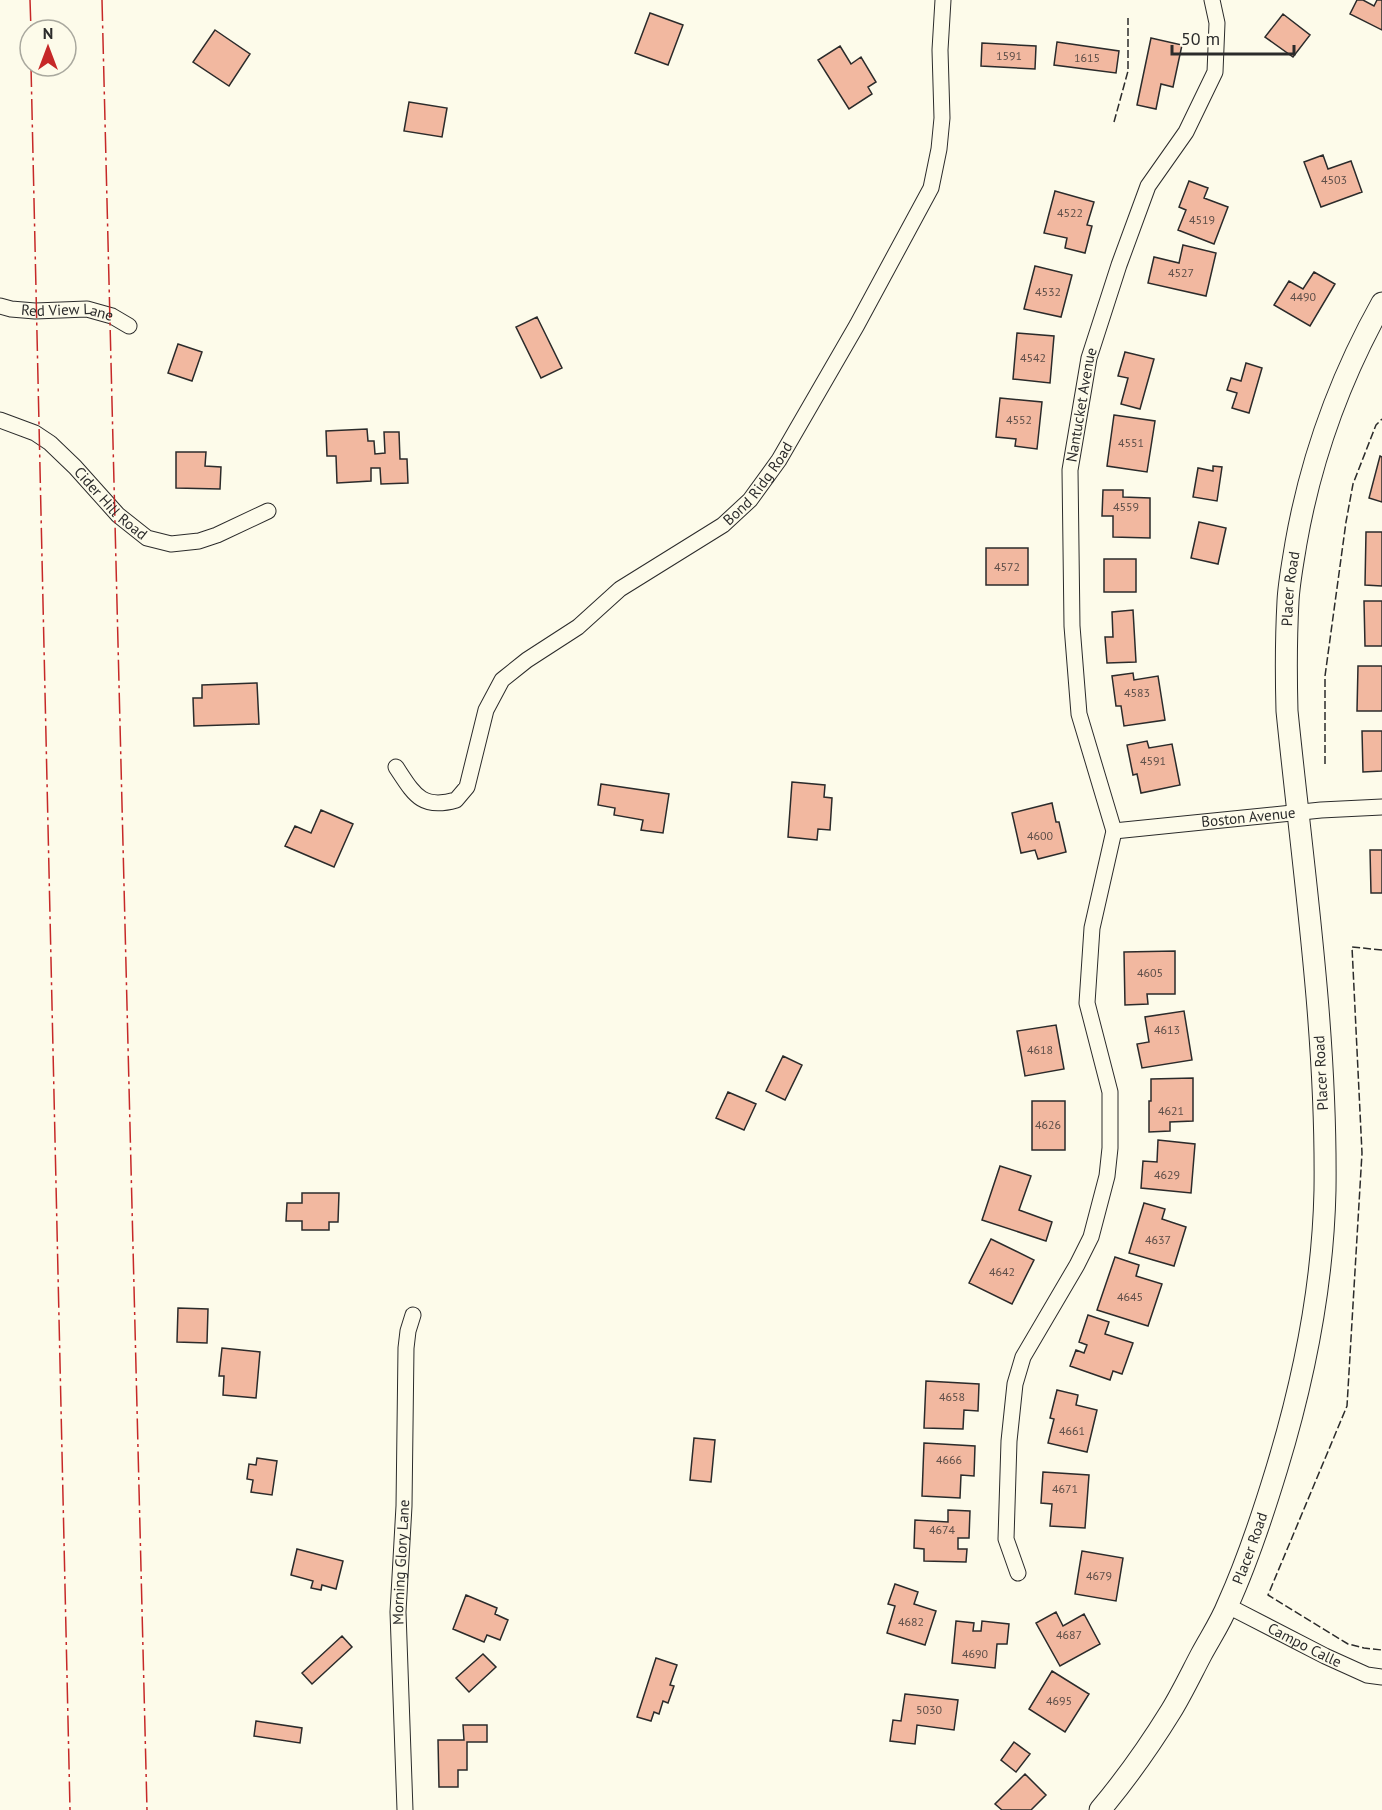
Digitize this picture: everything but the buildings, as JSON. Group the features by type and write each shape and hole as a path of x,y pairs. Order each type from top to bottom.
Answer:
{"main road":[{"name":"Placer Road","path":"1100,1810 1171,1712 1228,1606 1265,1509 1302,1377 1321,1261 1325,1189 1324,1097 1314,960 1297,812 1286,678 1288,601 1301,513 1324,429 1342,382 1382,303"}],"street":[{"name":"Bond Ridg Road","path":"396,767 409,786 421,798 436,804 456,800 467,787 486,710 502,680 527,660 578,627 620,589 723,525 750,500 767,478 834,366 931,188 939,149 942,118 940,50 943,0"},
{"name":"Nantucket Avenue","path":"1114,831 1079,714 1072,626 1070,470 1089,358 1119,265 1148,186 1186,132 1215,72 1217,24 1212,0"},
{"name":"Red View Lane","path":"0,306 35,311 87,309 112,316 129,326"},
{"name":"Cider Hill Road","path":"0,420 35,433 50,443 118,515 147,538 171,544 199,541 268,511"},
{"name":"Boston Avenue","path":"1114,831 1297,812 1382,807"},
{"path":"1018,1573 1006,1539 1009,1441 1016,1384 1023,1357 1091,1237 1107,1176 1110,1148 1110,1092 1087,1003 1087,994 1092,928 1114,831"},
{"name":"Morning Glory Lane","path":"405,1810 398,1612 404,1517 406,1347 413,1315"},
{"name":"Campo Calle","path":"1228,1606 1325,1656 1367,1675 1382,1677"}],"fence":[{"path":"1114,122 1128,71 1128,18"},
{"path":"1325,764 1325,676 1346,522 1353,484 1376,425 1382,419"},
{"path":"1382,950 1352,947 1362,1153 1347,1406 1268,1595 1348,1644 1382,1650"}],"power":[{"path":"30,0 31,18"},
{"path":"102,0 147,1810"},
{"path":"31,78 70,1810"}]}
